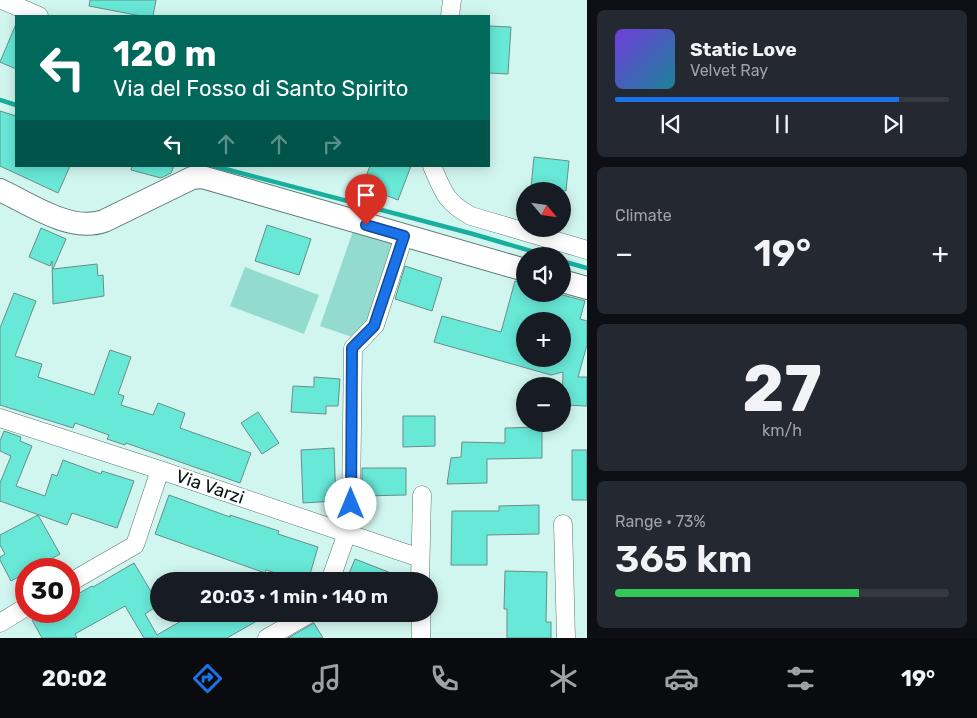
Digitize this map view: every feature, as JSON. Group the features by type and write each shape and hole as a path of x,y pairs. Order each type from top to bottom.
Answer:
{"street":[{"path":"2,0 37,15"},
{"path":"450,15 452,0"},
{"path":"432,167 445,196 460,210 471,216 587,250"},
{"path":"0,190 67,221 82,225 93,224 110,218 186,180 199,176 516,267"},
{"path":"333,572 348,533 351,504 352,348 374,326 404,236"},
{"path":"571,284 587,288"},
{"name":"Via Varzi","path":"0,418 420,558"},
{"path":"80,577 135,545 160,470"},
{"path":"420,572 422,495"},
{"path":"563,524 566,638"},
{"path":"0,622 15,613"},
{"path":"267,638 295,622"},
{"path":"421,622 421,638"}],"green space":[{"path":"353,231 393,242 361,340 320,326"},
{"path":"245,267 319,295 304,334 230,306"}],"building":[{"path":"90,0 156,0 153,15 136,15 89,6"},
{"path":"15,26 15,69 0,62"},
{"path":"490,26 511,27 508,74 490,73"},
{"path":"0,111 15,116 15,167 70,167 58,193 0,166"},
{"path":"534,157 569,161 567,182 532,182"},
{"path":"132,167 174,167 171,173 161,178 131,170"},
{"path":"370,167 411,167 398,200 362,186"},
{"path":"267,225 311,239 299,275 255,261"},
{"path":"41,228 66,239 53,269 97,264 98,276 103,275 104,296 53,304 52,261 50,266 29,257"},
{"path":"405,266 442,278 432,311 395,299"},
{"path":"515,281 516,302 571,302 571,297 585,301 580,319 587,321 587,345 578,377 587,377 587,406 571,405 571,377 563,377 563,372 551,375 523,367 571,367 571,312 516,312 516,365 434,342 442,316 501,332"},
{"path":"14,293 36,301 15,356 42,364 38,377 94,395 110,350 131,357 118,394 124,396 121,405 153,415 158,403 185,413 180,428 251,453 240,483 126,443 125,445 107,439 109,435 75,423 73,428 0,405 0,328"},
{"path":"314,377 340,379 338,406 326,406 326,414 291,412 293,386 314,387"},
{"path":"258,412 279,443 262,454 241,423"},
{"path":"403,416 435,416 435,446 403,447"},
{"path":"505,428 516,428 516,432 542,432 542,458 487,459 487,483 447,484 451,458 461,457 462,442 505,443"},
{"path":"4,431 21,437 20,441 32,446 16,486 45,496 52,474 57,476 63,460 101,474 102,471 134,481 117,528 72,513 67,525 0,501 0,483 11,456 0,451 0,441"},
{"path":"334,448 336,501 303,503 301,450"},
{"path":"572,450 587,450 587,500 572,500"},
{"path":"362,468 406,468 406,495 362,496"},
{"path":"169,495 230,517 230,515 279,531 278,534 318,547 311,572 273,572 266,570 262,572 155,534"},
{"path":"539,505 539,534 487,535 487,565 451,565 452,511 499,511 499,506"},
{"path":"38,515 60,554 53,558 15,558 15,579 11,581 0,560 0,557 5,554 0,545 0,535"},
{"path":"355,559 388,572 350,572"},
{"path":"134,563 150,590 150,611 145,614 157,635 179,622 255,622 227,638 144,638 125,606 75,634 77,638 42,638 34,623 80,623 80,593"},
{"path":"505,571 547,572 546,622 551,622 551,638 507,638 507,609 504,609"},
{"path":"314,623 323,638 288,638"}],"waterway":[{"path":"0,100 15,105"},
{"path":"218,167 517,247"},
{"path":"571,264 587,268"}],"route":[{"path":"351,504 352,348 374,326 404,236 366,225"}]}
